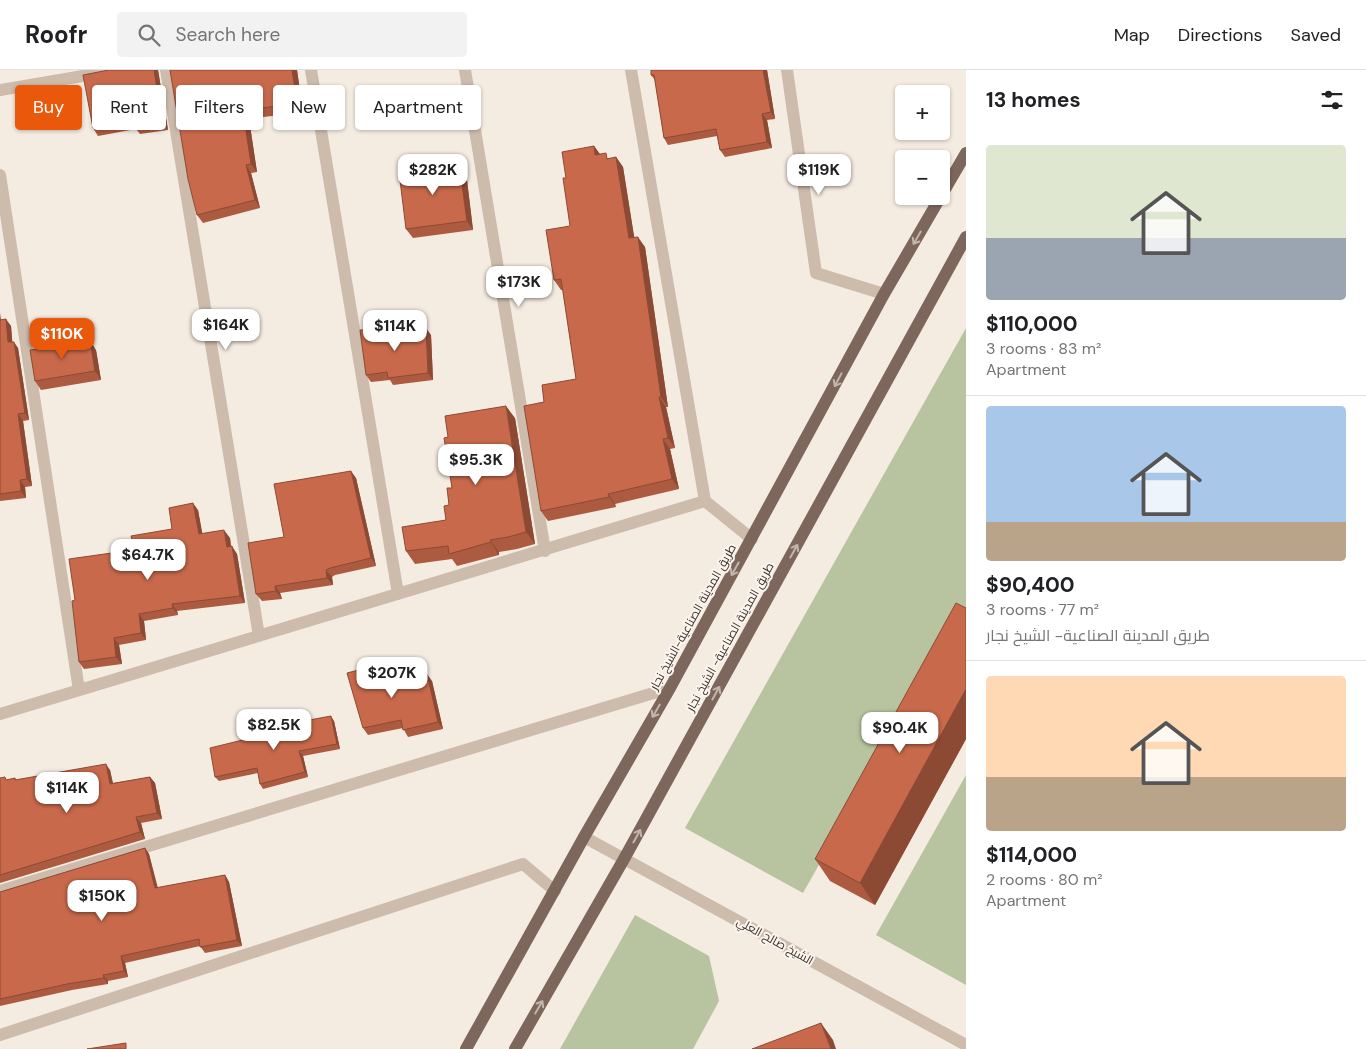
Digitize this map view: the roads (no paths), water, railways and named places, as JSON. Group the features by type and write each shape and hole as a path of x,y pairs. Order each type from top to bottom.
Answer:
{"main road":[{"name":"طريق المدينة الصناعية-الشيخ نجار","path":"950,181 966,153"},
{"name":"طريق المدينة الصناعية-الشيخ نجار","path":"466,1049 584,837 670,688 884,294 936,205"},
{"name":"طريق المدينة الصناعية- الشيخ نجار","path":"515,1049 624,859 966,237"}],"street":[{"path":"0,90 118,70"},
{"path":"166,70 259,636"},
{"path":"311,70 398,594"},
{"path":"465,70 546,551"},
{"path":"631,70 705,502 752,539"},
{"path":"787,70 816,273 884,294"},
{"path":"0,175 79,690"},
{"path":"0,714 705,502"},
{"path":"0,892 670,688"},
{"name":"الشيخ صالح العلي","path":"584,837 966,1045"},
{"path":"0,1034 523,864 555,891"}]}
